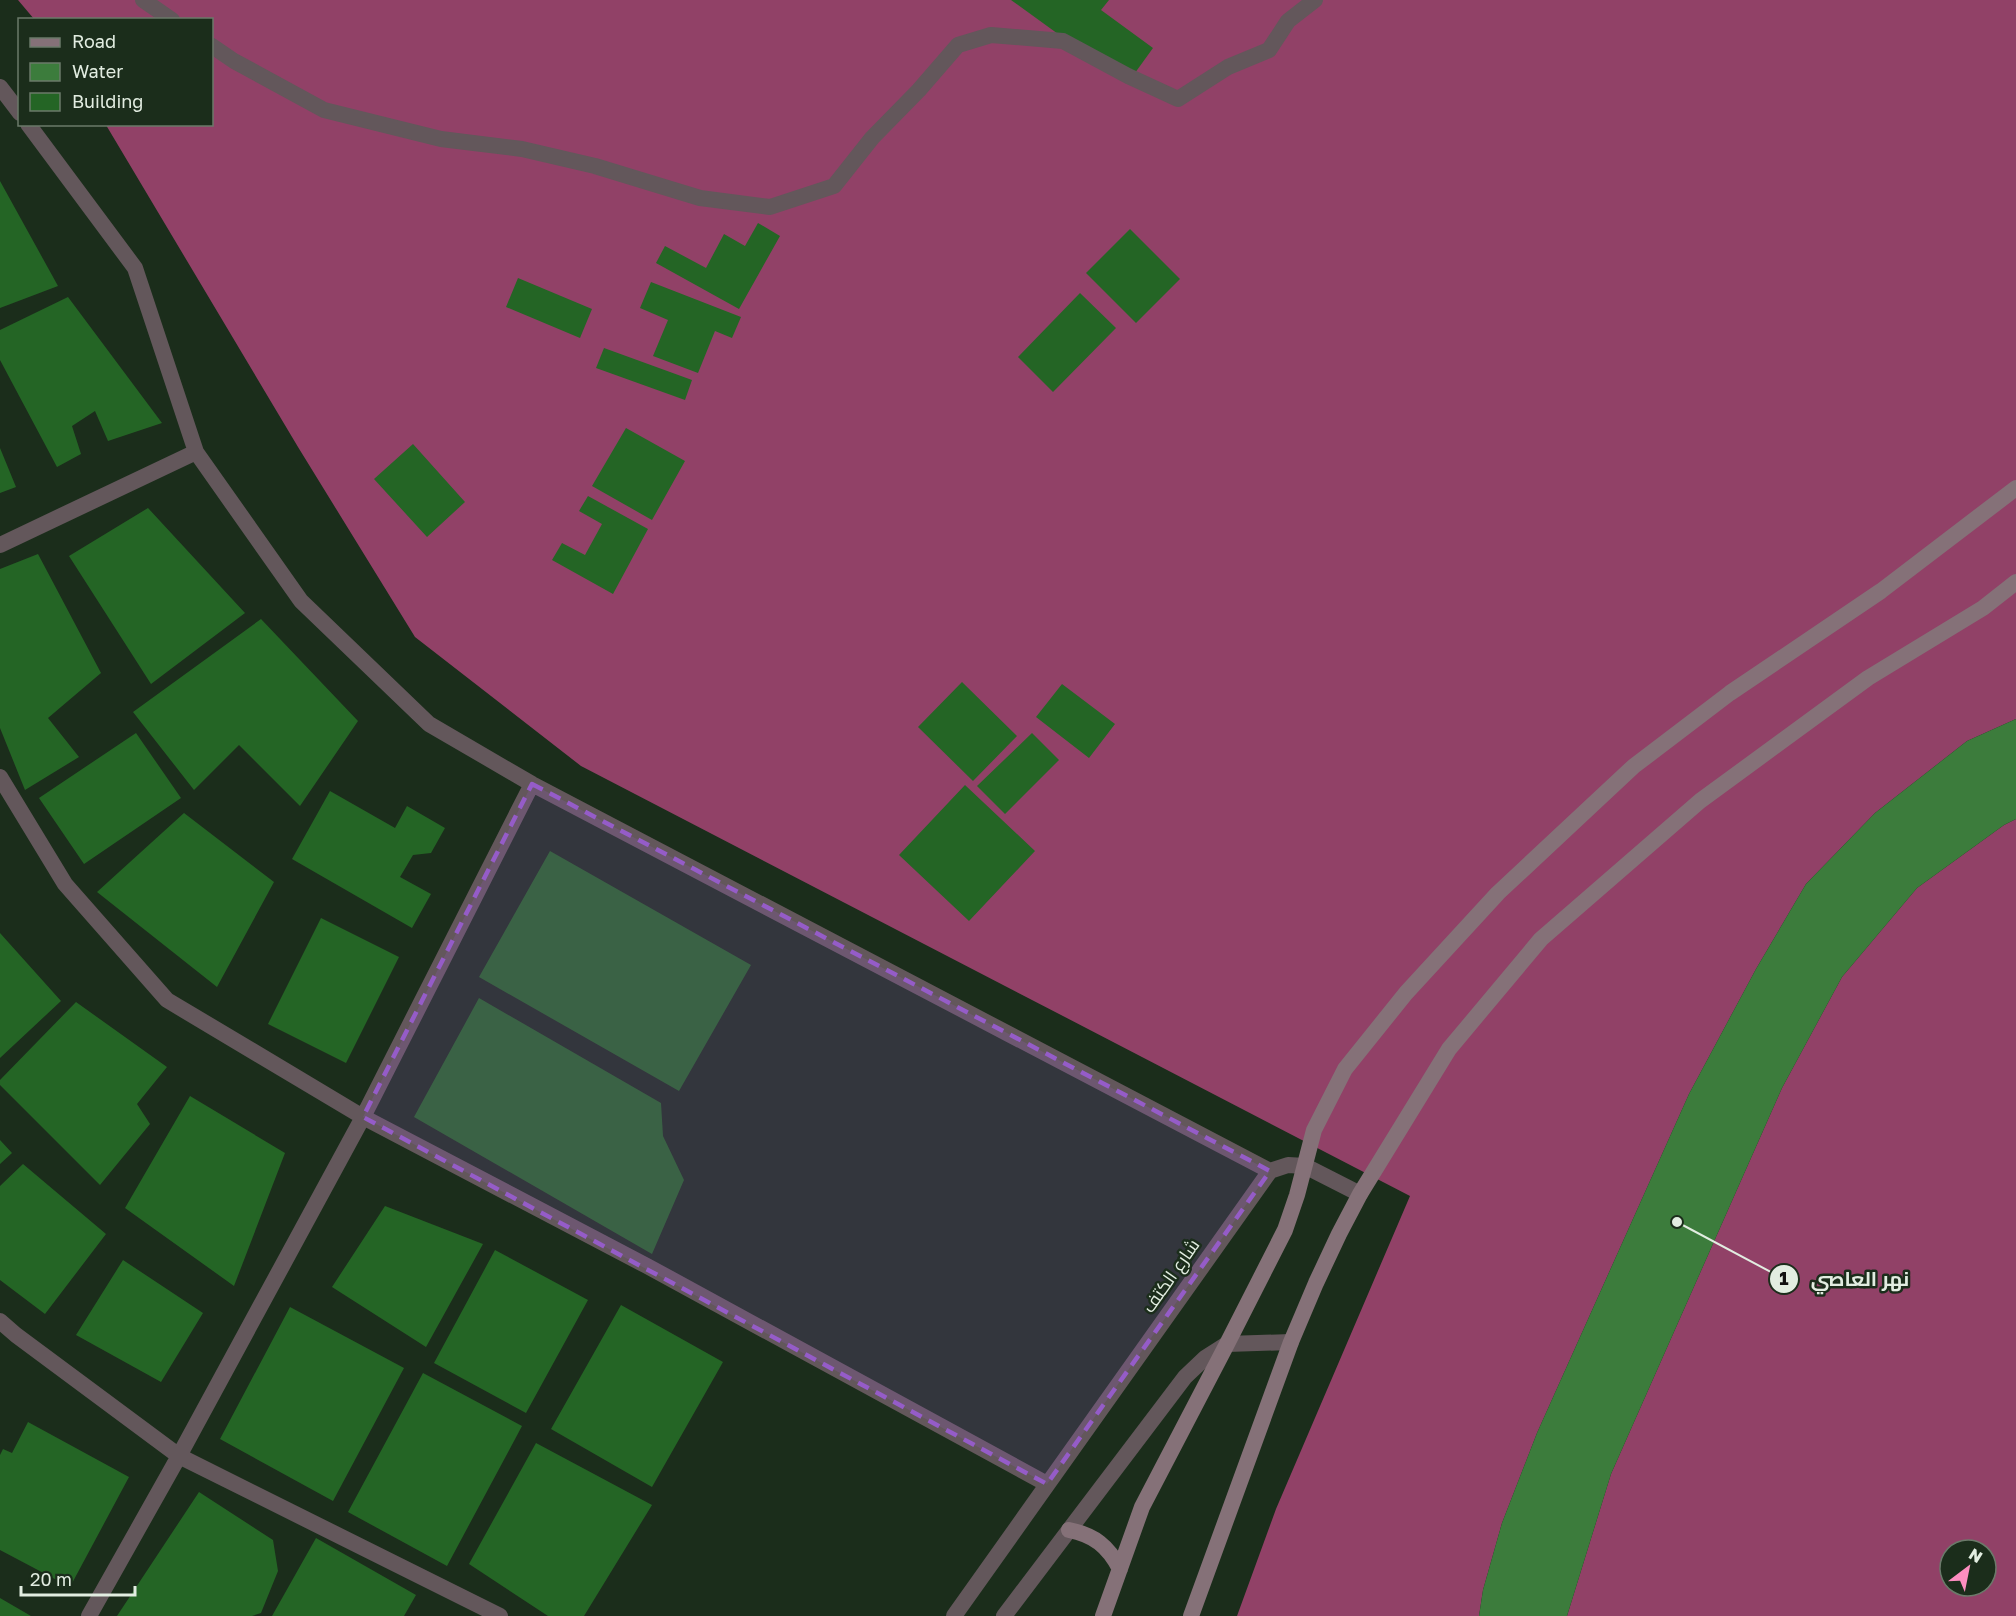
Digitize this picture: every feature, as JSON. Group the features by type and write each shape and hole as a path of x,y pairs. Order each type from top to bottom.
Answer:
{"main road":[{"path":"1102,1616 1142,1507 1284,1230 1314,1130 1344,1069 1406,993 1498,893 1634,766 1730,693 1881,591 2016,488"},
{"path":"1191,1616 1291,1342 1334,1244 1360,1194 1449,1049 1542,939 1700,801 1868,678 1983,608 2016,582"},
{"path":"1069,1530 1095,1538 1105,1547 1120,1569"}],"street":[{"path":"143,0 169,18"},
{"path":"213,47 234,61 324,110 441,139 522,149 595,166 700,198 770,207 834,186 872,138 919,90 958,45 991,35 1063,41 1128,76 1178,99 1228,67 1269,50 1288,21 1315,0"},
{"path":"0,87 18,110"},
{"path":"29,126 135,268 196,452 301,601 429,724 532,784 1270,1171 1288,1165 1305,1166 1360,1194"},
{"path":"0,545 196,452"},
{"path":"0,777 65,884 167,1000 363,1117 647,1266 1047,1484"},
{"path":"89,1616 179,1456 363,1117 532,784"},
{"name":"شارع الكتف","path":"954,1616 1270,1171"},
{"path":"0,1321 179,1456 500,1616"},
{"path":"1004,1616 1185,1377 1204,1358 1227,1344 1291,1342"}],"highlighted area":[{"path":"532,784 1270,1171 1047,1484 363,1117"}],"shaded area":[{"path":"18,0 2016,0 2016,719 1967,741 1875,813 1806,884 1756,969 1689,1094 1537,1433 1502,1523 1483,1590 1479,1616 1237,1616 1276,1509 1410,1196 581,766 415,637 298,447 107,126 213,126 213,18 33,18"},
{"path":"2016,819 2016,1616 1567,1616 1611,1474 1782,1088 1842,977 1917,888 2004,825"}],"water":[{"path":"2016,719 2016,819 2004,825 1917,888 1842,977 1782,1088 1611,1474 1567,1616 1479,1616 1483,1590 1502,1523 1537,1433 1689,1094 1756,969 1806,884 1875,813 1967,741"}],"building":[{"path":"1011,0 1109,0 1101,10 1153,48 1127,84"},
{"path":"0,181 58,286 0,308"},
{"path":"758,223 780,236 739,309 656,263 665,246 706,268 724,234 745,246"},
{"path":"1130,229 1180,279 1136,323 1086,273"},
{"path":"518,278 592,309 580,338 506,307"},
{"path":"651,282 741,317 732,338 715,331 698,373 653,356 668,320 640,308"},
{"path":"1080,293 1116,328 1053,392 1018,357"},
{"path":"68,297 162,423 108,441 95,411 72,426 81,454 57,467 0,360 0,330"},
{"path":"604,348 692,380 685,400 596,368"},
{"path":"626,428 685,461 652,520 592,486"},
{"path":"413,444 465,502 427,537 374,479"},
{"path":"0,448 16,487 0,493"},
{"path":"588,496 648,529 613,594 552,560 562,543 585,555 602,524 579,511"},
{"path":"148,508 245,613 151,684 69,556"},
{"path":"38,554 101,673 48,718 79,757 25,790 0,728 0,569"},
{"path":"261,619 358,721 300,806 239,745 194,790 133,712"},
{"path":"962,682 1017,736 973,781 918,727"},
{"path":"1062,684 1115,724 1089,758 1036,717"},
{"path":"136,733 181,798 84,864 39,798"},
{"path":"1032,733 1059,760 1005,814 977,786"},
{"path":"965,785 1035,851 969,921 899,855"},
{"path":"330,791 395,828 407,806 445,828 431,853 413,855 400,877 431,894 412,928 292,859"},
{"path":"184,813 274,882 217,987 97,892"},
{"path":"550,851 751,965 679,1091 479,977"},
{"path":"321,918 399,957 346,1063 268,1024"},
{"path":"0,933 61,1001 0,1058"},
{"path":"479,998 661,1103 663,1136 684,1180 652,1254 414,1117"},
{"path":"76,1002 167,1067 137,1104 150,1124 100,1185 0,1085 0,1080"},
{"path":"190,1096 285,1153 234,1286 125,1208"},
{"path":"0,1140 12,1153 0,1164"},
{"path":"23,1164 106,1234 45,1314 0,1280 0,1186"},
{"path":"385,1206 483,1244 426,1347 332,1287"},
{"path":"495,1250 588,1300 526,1413 434,1363"},
{"path":"123,1260 203,1313 161,1382 76,1335"},
{"path":"621,1305 723,1362 652,1487 551,1429"},
{"path":"290,1307 404,1368 333,1501 220,1439"},
{"path":"423,1373 522,1426 447,1566 348,1512"},
{"path":"28,1422 129,1477 70,1587 0,1550 0,1455 3,1449 12,1453"},
{"path":"536,1443 652,1505 584,1616 548,1616 469,1564"},
{"path":"199,1492 273,1540 278,1571 261,1613 252,1616 117,1616"},
{"path":"316,1538 416,1595 404,1616 272,1616"},
{"path":"0,1598 31,1616 0,1616"}],"place":[{"name":"نهر العاصي","path":"1677,1222"}]}
